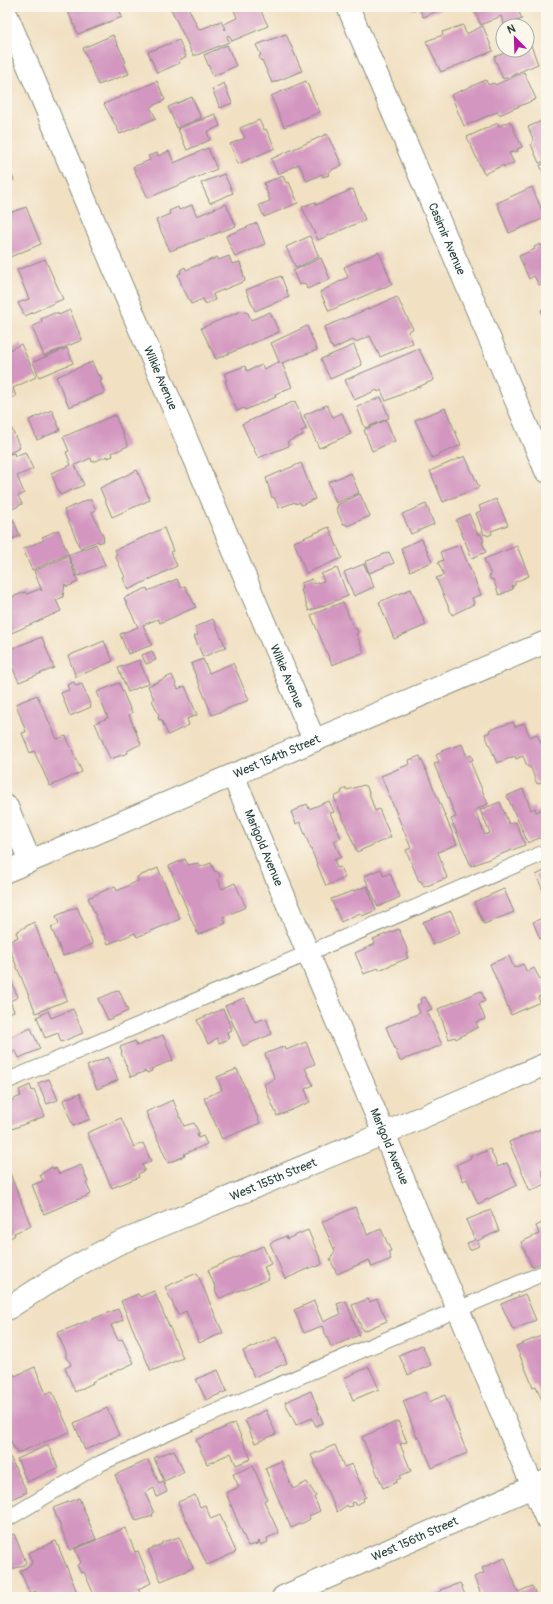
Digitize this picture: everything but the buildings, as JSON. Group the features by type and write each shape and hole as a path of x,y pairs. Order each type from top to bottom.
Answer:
{"street":[{"name":"Casimir Avenue","path":"348,7 546,471"},
{"name":"Wilkie Avenue","path":"7,16 314,740"},
{"name":"West 154th Street","path":"7,871 546,642"},
{"name":"Marigold Avenue","path":"233,775 307,953 459,1308 540,1484 546,1518"},
{"path":"7,807 30,861"},
{"name":"West 155th Street","path":"7,1309 63,1273 117,1244 385,1133 546,1064"},
{"name":"West 156th Street","path":"283,1597 540,1484"}],"lane":[{"path":"7,1081 546,852"},
{"path":"7,1519 101,1464 192,1422 546,1272"}]}
